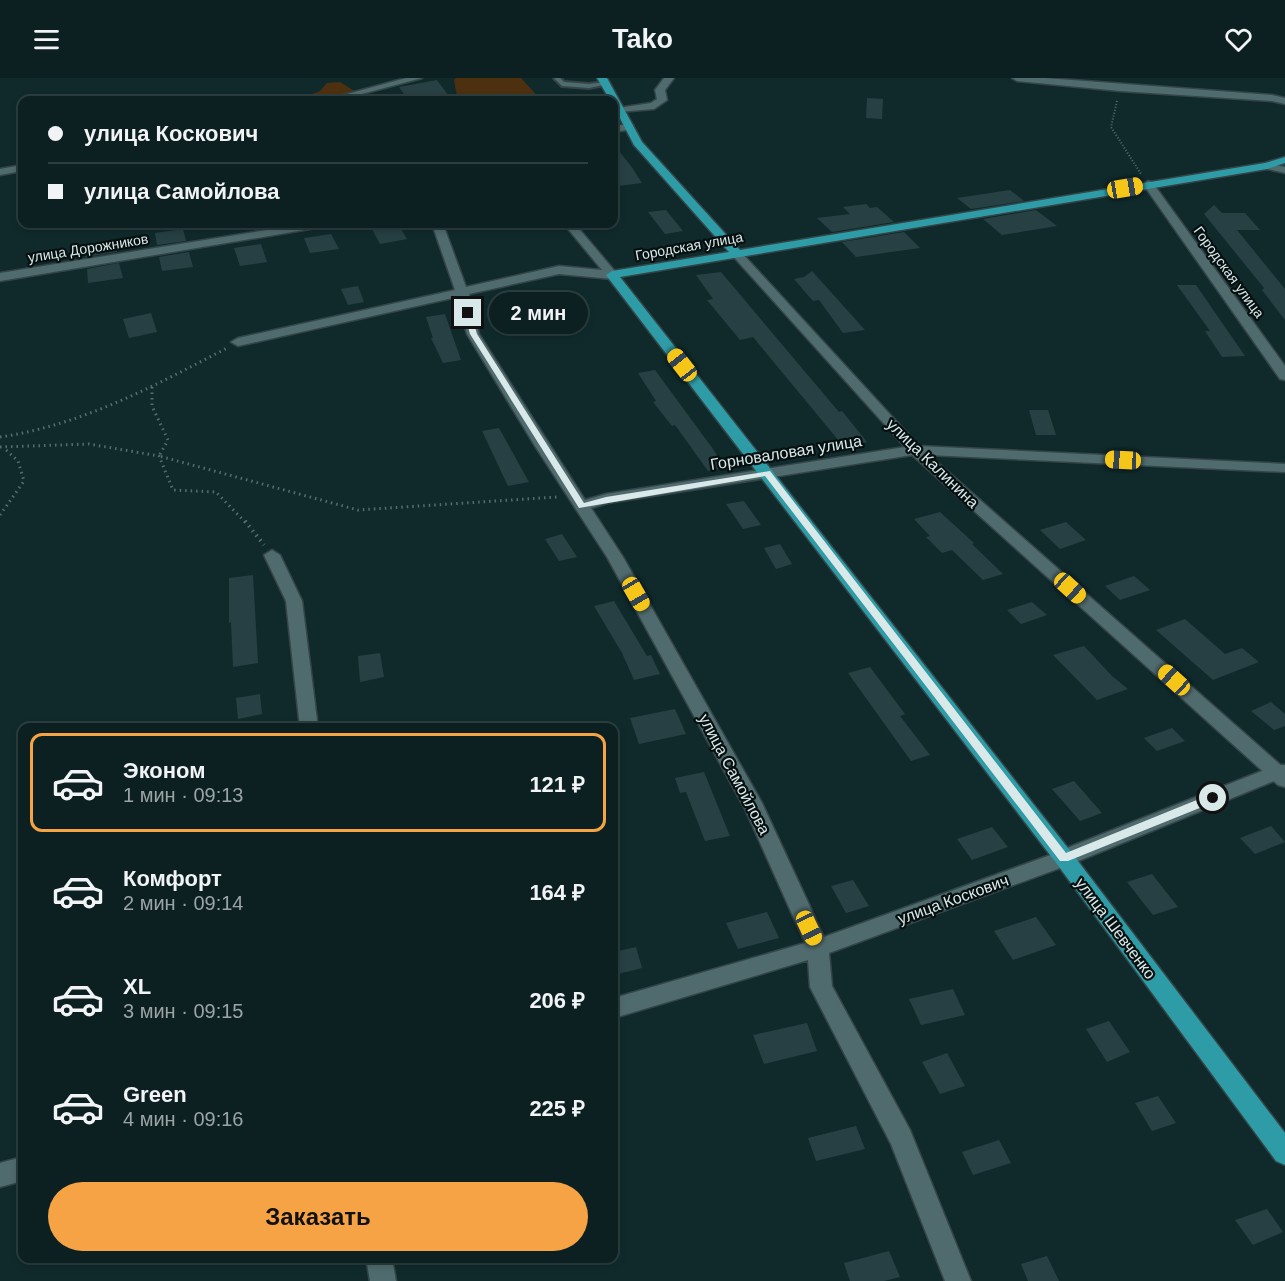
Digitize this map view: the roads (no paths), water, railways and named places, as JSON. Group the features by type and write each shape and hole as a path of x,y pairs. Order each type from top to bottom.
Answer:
{"main road":[{"name":"улица Калинина","path":"604,81 613,96"},
{"name":"улица Калинина","path":"618,105 638,143 736,253"},
{"name":"Городская улица","path":"612,275 1267,166 1285,160"},
{"name":"улица Шевченко","path":"612,275 1064,858 1285,1153"}],"street":[{"path":"346,96 417,78"},
{"path":"621,110 654,106 662,100 660,90 669,78"},
{"path":"1017,78 1120,88 1168,89 1285,101"},
{"path":"618,128 630,127"},
{"path":"1267,166 1285,170"},
{"path":"0,172 18,169"},
{"name":"Городская улица","path":"1148,184 1285,376"},
{"name":"улица Дорожников","path":"0,278 298,228"},
{"name":"улица Самойлова","path":"438,228 462,292 473,334 638,598 755,808 818,948 822,987 901,1138 958,1281"},
{"name":"улица Шевченко","path":"572,228 612,275"},
{"name":"улица Калинина","path":"736,253 915,450 1282,775"},
{"name":"Городская улица","path":"238,342 559,270 612,275"},
{"name":"Горноваловая улица","path":"579,501 606,499 915,450 1285,468"},
{"path":"272,555 294,601 308,723"},
{"name":"улица Коскович","path":"618,1007 818,948 1282,775"},
{"path":"0,1175 18,1170"},
{"path":"380,1263 382,1281"}],"lane":[{"path":"557,78 562,84 572,86 604,81"}]}
